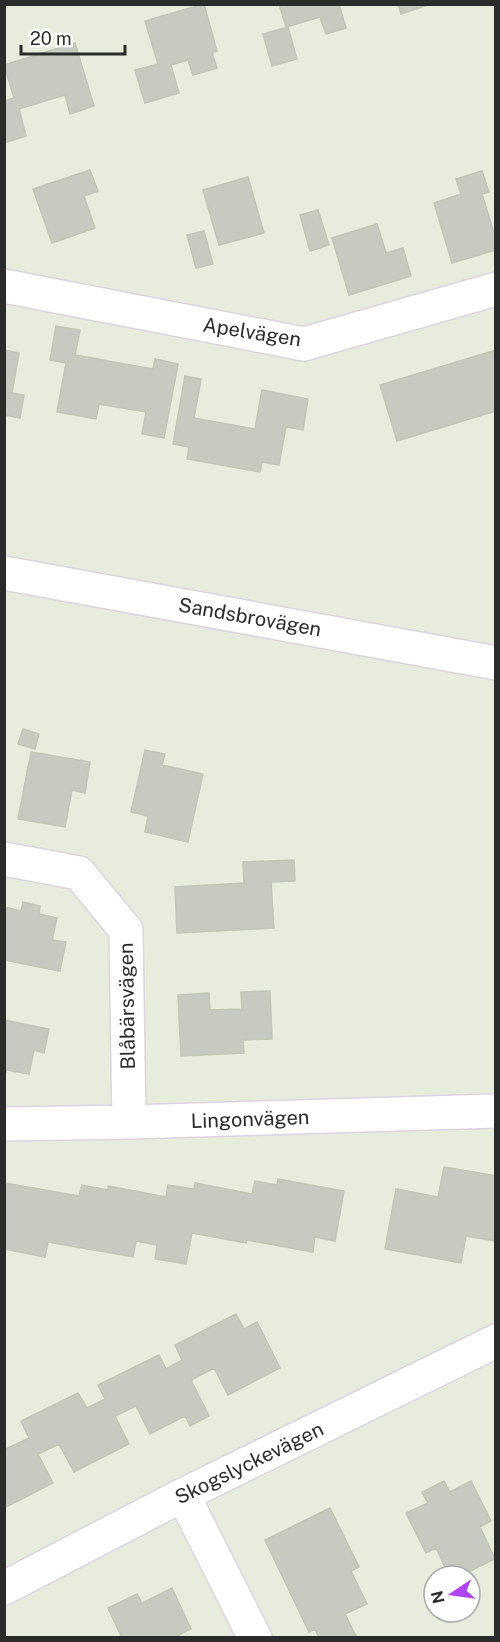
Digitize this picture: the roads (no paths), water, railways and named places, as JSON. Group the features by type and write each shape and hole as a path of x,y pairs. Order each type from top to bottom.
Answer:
{"street":[{"name":"Apelvägen","path":"4,286 304,344 495,289"},
{"name":"Sandsbrovägen","path":"4,573 495,663"},
{"name":"Blåbärsvägen","path":"4,859 79,873 126,930 129,1122"},
{"name":"Lingonvägen","path":"4,1124 495,1111"},
{"name":"Skogslyckevägen","path":"4,1588 183,1495 495,1341"},
{"path":"183,1495 255,1638"}]}
